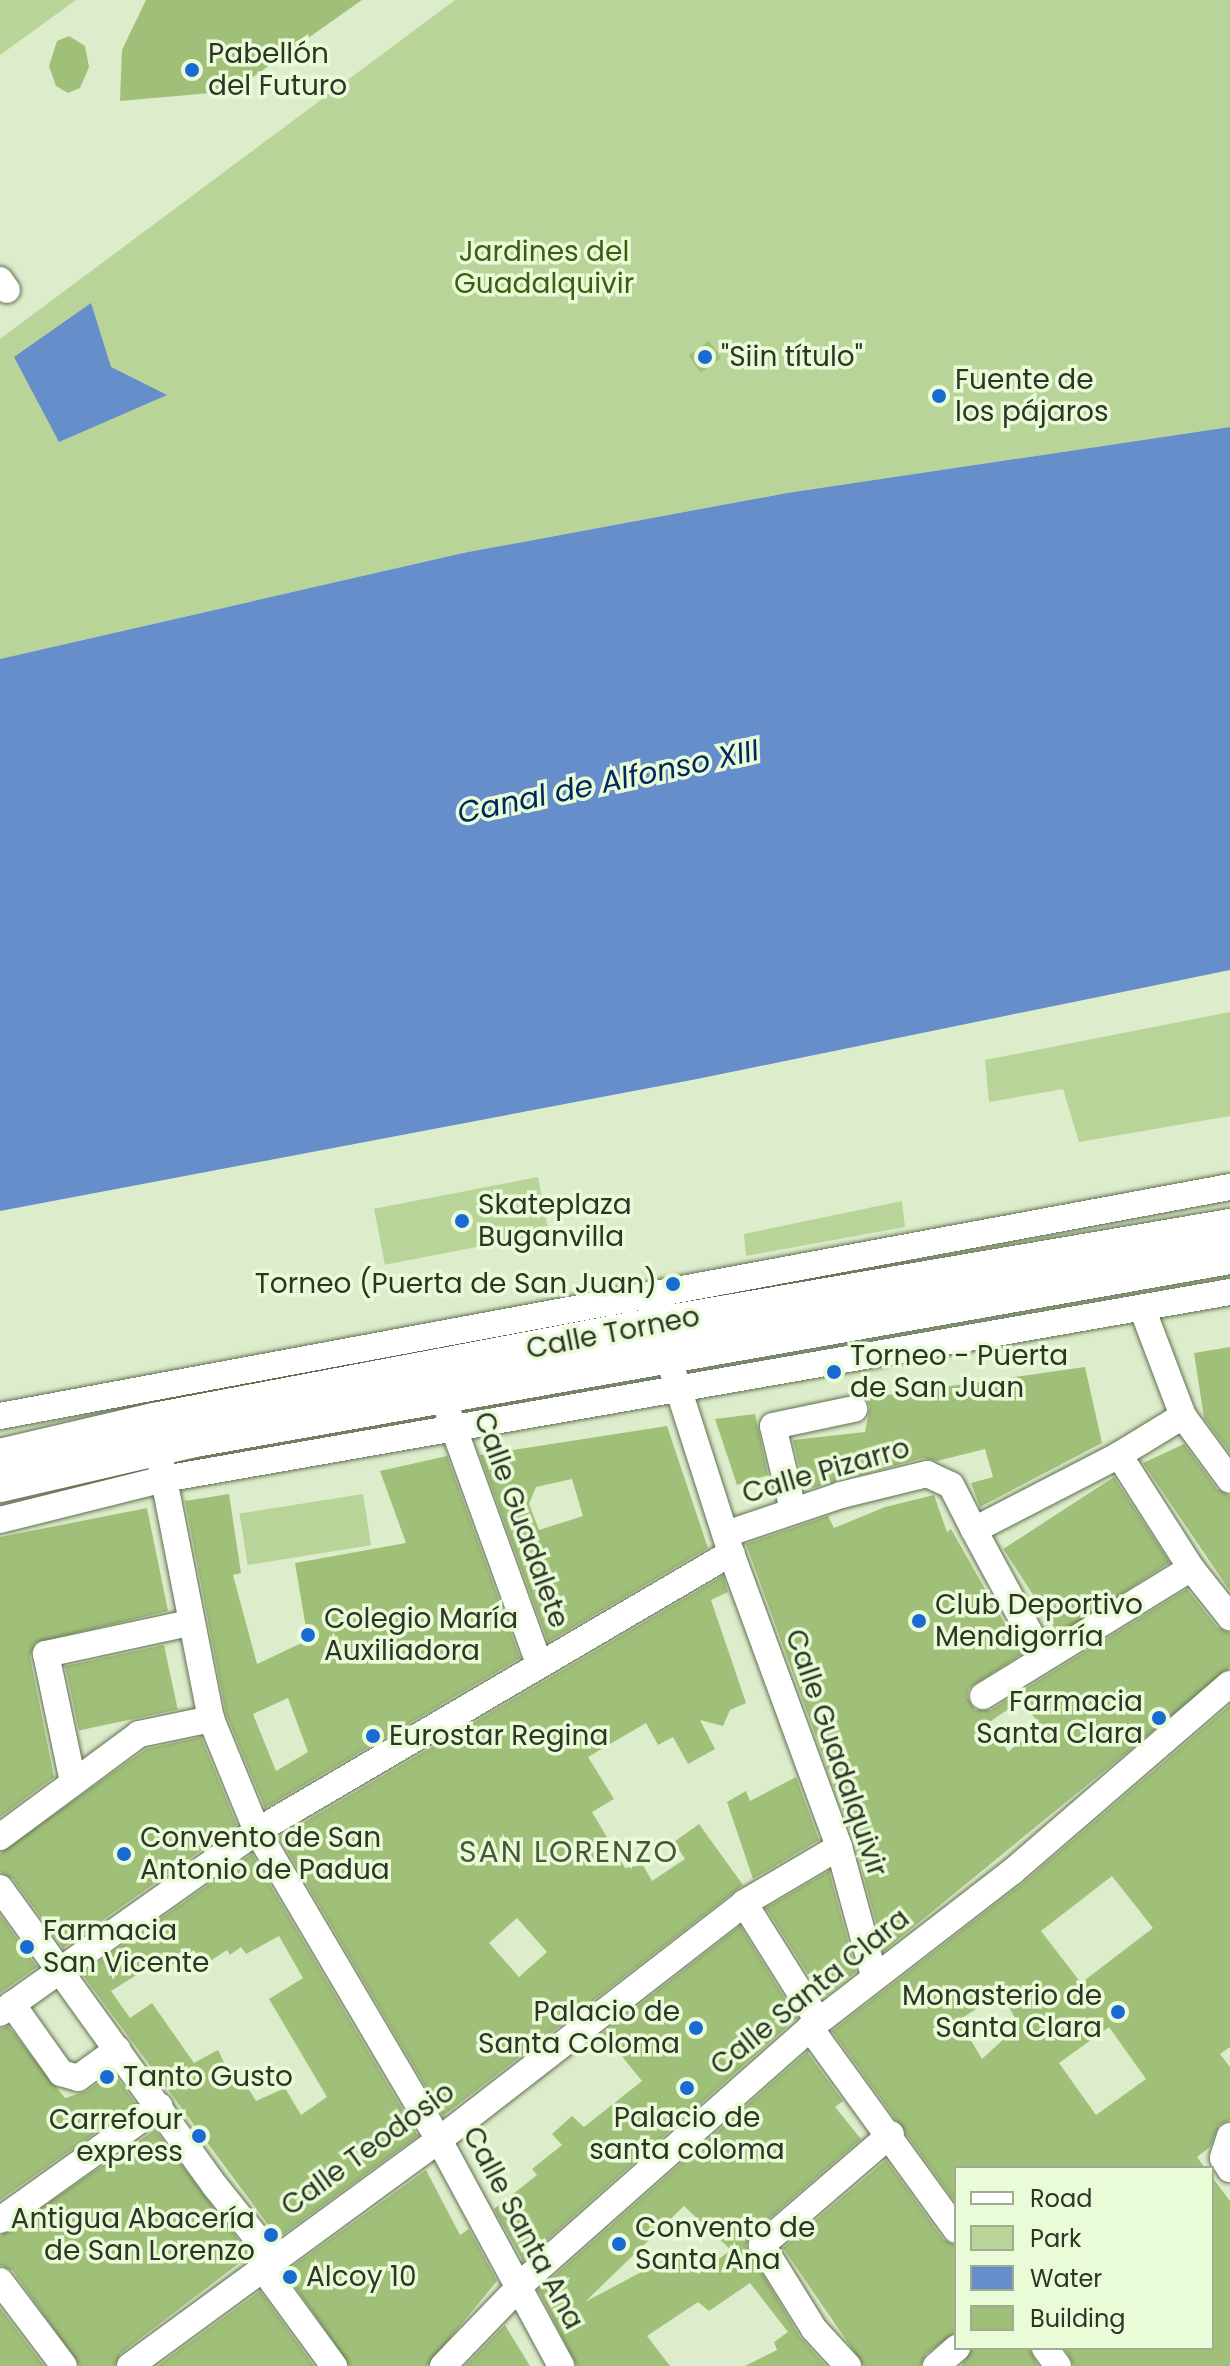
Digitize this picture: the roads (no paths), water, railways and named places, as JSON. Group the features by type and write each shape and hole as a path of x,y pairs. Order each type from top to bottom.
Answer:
{"main road":[{"name":"Calle Torneo","path":"0,1485 159,1449 663,1323 1230,1226"},
{"name":"Calle Torneo","path":"0,1456 159,1449 445,1396 663,1323 1230,1257"}],"street":[{"path":"0,1416 663,1323 1230,1187"},
{"path":"0,1520 159,1449 453,1430 675,1386 1230,1292"},
{"path":"1142,1308 1183,1416 1230,1480"},
{"name":"Calle Guadalquivir","path":"663,1323 675,1386 839,1847 874,1976"},
{"name":"Calle Guadalete","path":"445,1396 453,1430 539,1664"},
{"path":"793,1510 773,1426 854,1409"},
{"path":"1042,1656 974,1530 1119,1455 1183,1416"},
{"name":"Calle Santa Ana","path":"159,1449 189,1623 211,1719 257,1831 439,2140 517,2290 561,2366"},
{"path":"1119,1455 1191,1568 1230,1617"},
{"name":"Calle Pizarro","path":"6,2008 257,1831 539,1664 729,1544 793,1510 927,1474 943,1478 974,1530"},
{"path":"983,1696 1042,1656 1191,1568"},
{"path":"73,1782 46,1654 189,1623"},
{"name":"Calle Santa Clara","path":"443,2366 517,2290 814,2024 1013,1871 1230,1684"},
{"path":"0,1837 139,1734 211,1719"},
{"name":"Calle Teodosio","path":"130,2366 266,2262 439,2140 744,1903 839,1847"},
{"path":"0,1888 160,2106 334,2366"},
{"path":"744,1903 814,2024 954,2227"},
{"path":"6,2008 61,2073 78,2078 118,2049"},
{"path":"0,2220 160,2106"},
{"path":"848,2366 814,2329 762,2245 891,2134"},
{"path":"1230,2136 1223,2158 1230,2169"},
{"path":"0,2281 64,2366"},
{"path":"936,2366 955,2350"}],"water":[{"path":"91,303 111,367 167,395 59,442 14,357"},
{"name":"Canal de Alfonso XIII","path":"1230,427 1230,970 697,1079 0,1211 0,659 463,553 787,493"}],"place":[{"name":"Pabellón del Futuro","path":"192,70"},
{"name":"\"Siin título\"","path":"705,357"},
{"name":"Fuente de los pájaros","path":"939,396"},
{"name":"Skateplaza Buganvilla","path":"462,1221"},
{"name":"Torneo (Puerta de San Juan)","path":"673,1284"},
{"name":"Torneo - Puerta de San Juan","path":"834,1372"},
{"name":"Club Deportivo Mendigorría","path":"919,1621"},
{"name":"Colegio María Auxiliadora","path":"308,1635"},
{"name":"Farmacia Santa Clara","path":"1159,1718"},
{"name":"Eurostar Regina","path":"373,1736"},
{"name":"Convento de San Antonio de Padua","path":"124,1854"},
{"name":"Farmacia San Vicente","path":"27,1947"},
{"name":"Monasterio de Santa Clara","path":"1118,2012"},
{"name":"Palacio de Santa Coloma","path":"696,2028"},
{"name":"Tanto Gusto","path":"107,2077"},
{"name":"Palacio de santa coloma","path":"687,2088"},
{"name":"Carrefour express","path":"199,2136"},
{"name":"Antigua Abacería de San Lorenzo","path":"271,2235"},
{"name":"Convento de Santa Ana","path":"619,2244"},
{"name":"Alcoy 10","path":"290,2277"}],"district":[{"name":"SAN LORENZO","path":"569,1852"}],"park label":[{"name":"Jardines del Guadalquivir","path":"544,268"}]}
